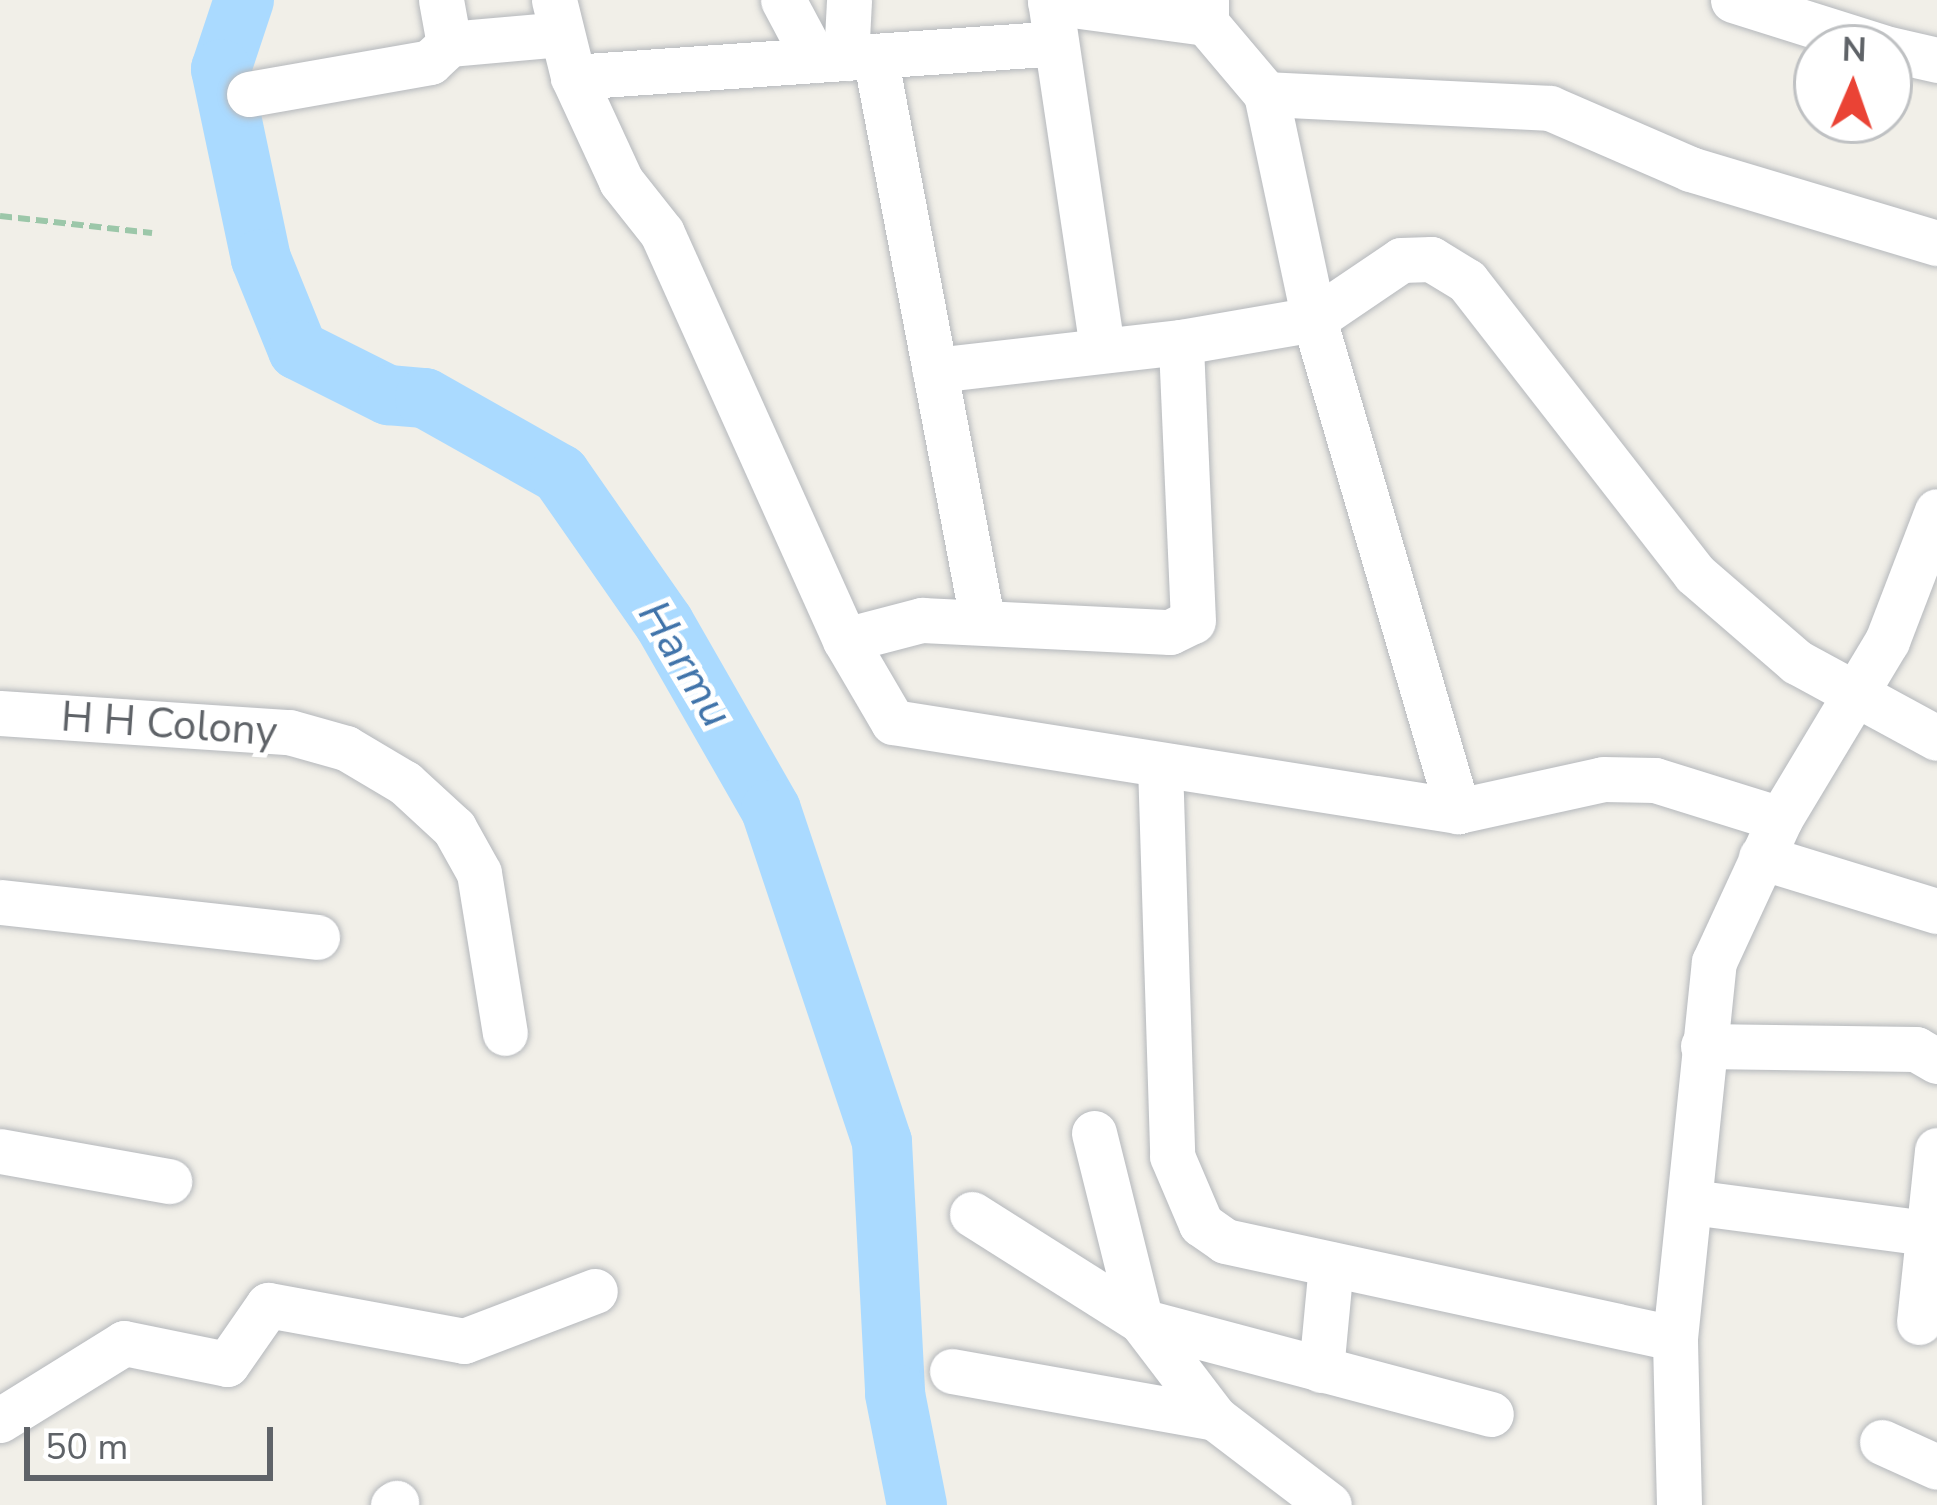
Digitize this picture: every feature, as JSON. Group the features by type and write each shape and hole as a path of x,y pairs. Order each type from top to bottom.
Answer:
{"street":[{"path":"440,0 448,44"},
{"path":"783,0 845,58"},
{"path":"849,0 845,58 934,370 982,620"},
{"path":"1733,0 1808,24"},
{"path":"249,94 430,62 448,44 563,37 845,58 1050,15 1206,11 1266,94 1314,319 1458,812"},
{"path":"1050,15 1102,350"},
{"path":"563,37 621,181 672,254 876,706 916,732 1458,812 1603,779 1655,780 1770,838 1937,911"},
{"path":"1266,94 1550,108 1690,169 1937,243"},
{"path":"934,370 1181,342 1314,319 1401,260 1431,259 1467,281 1695,574 1858,700 1937,738"},
{"path":"845,640 922,620 1170,632 1192,621 1181,342"},
{"path":"1679,1505 1675,1338 1714,962 1770,838 1858,700 1937,511"},
{"name":"H H Colony","path":"0,713 289,732 346,748 405,783 454,828 478,873 505,1033"},
{"path":"1160,766 1172,1156 1185,1202 1225,1241 1675,1338"},
{"path":"0,902 317,938"},
{"path":"1703,1046 1916,1049 1937,1061"},
{"path":"1094,1133 1142,1321 1215,1418 1329,1505"},
{"path":"1919,1322 1924,1233 1937,1150"},
{"path":"0,1151 169,1181"},
{"path":"1691,1202 1924,1233"},
{"path":"972,1214 1142,1321 1491,1414"},
{"path":"1321,1370 1331,1264"},
{"path":"0,1420 124,1343 227,1364 268,1305 464,1341 595,1291"},
{"path":"952,1371 1215,1418"},
{"path":"1882,1442 1937,1467"}],"path":[{"path":"0,216 152,233"}],"waterway":[{"name":"Harmu","path":"244,0 221,69 261,259 298,350 388,395 425,398 560,474 664,623 771,810 882,1142 895,1394 917,1505"}]}
